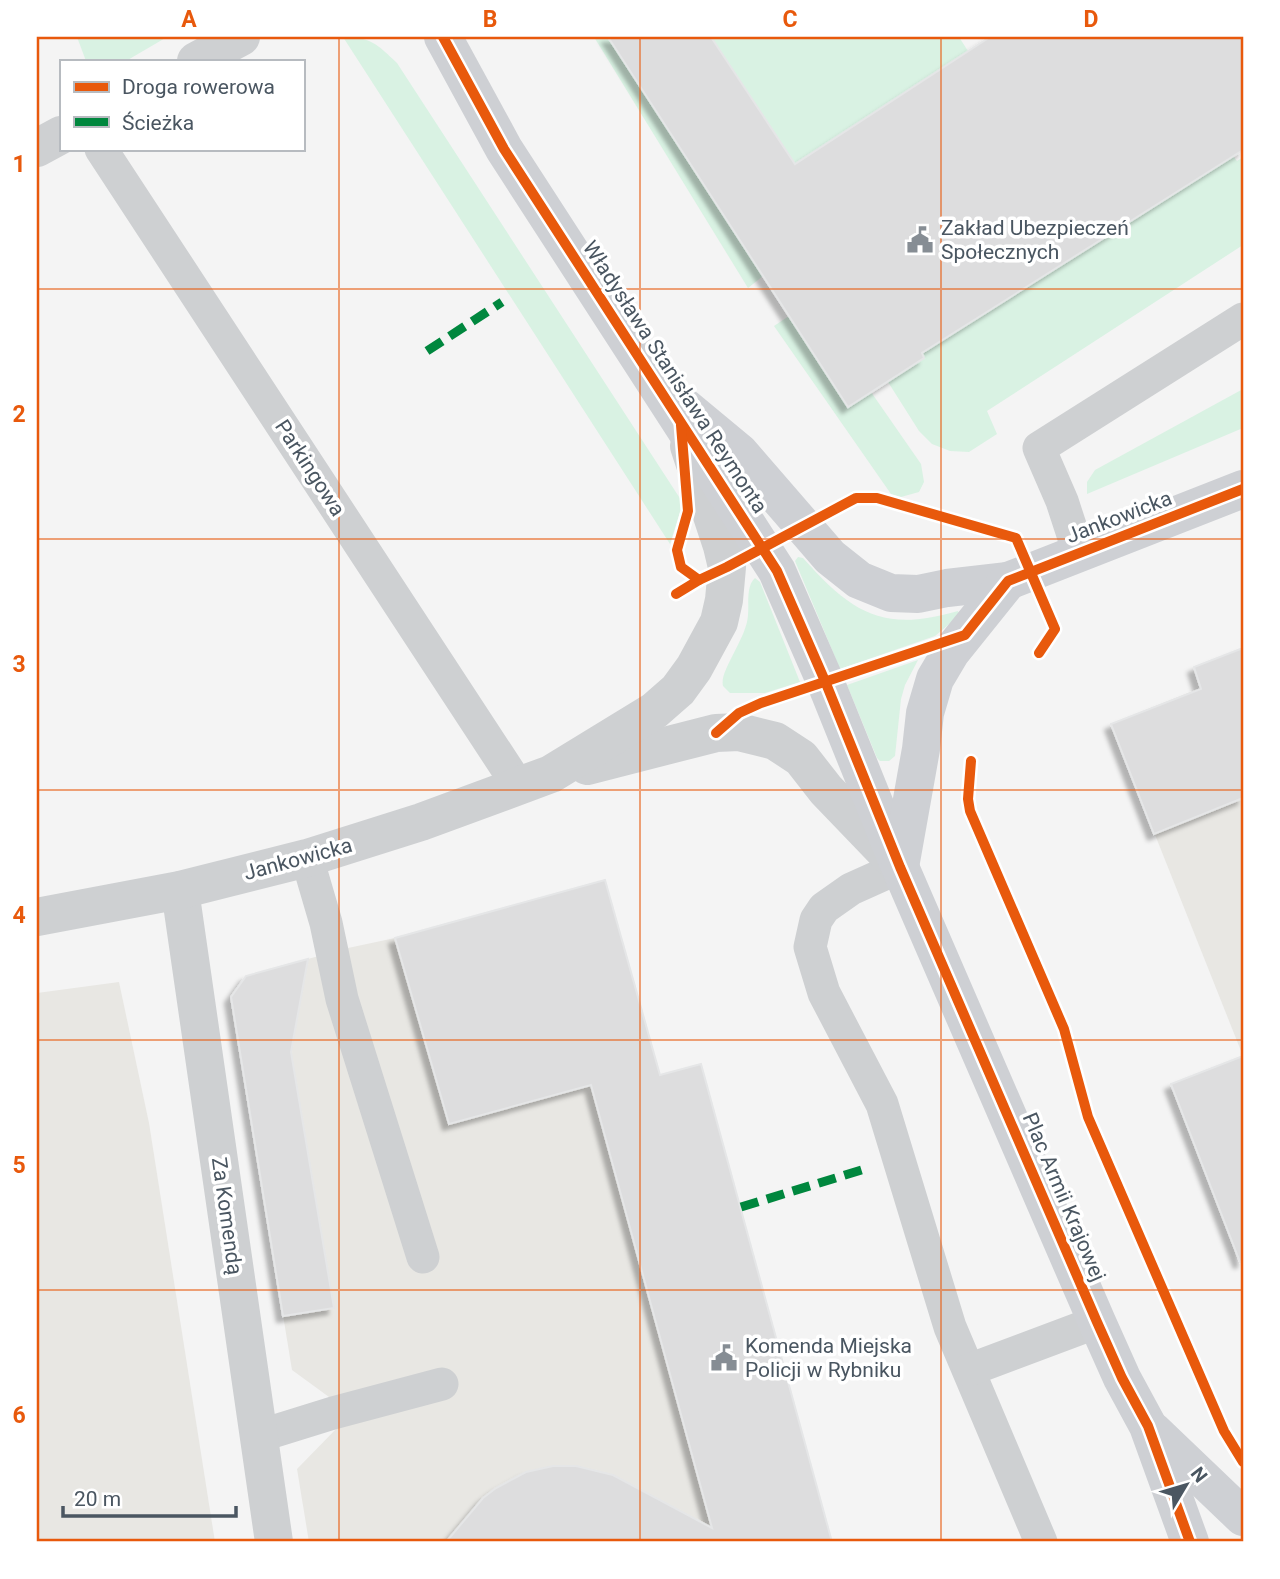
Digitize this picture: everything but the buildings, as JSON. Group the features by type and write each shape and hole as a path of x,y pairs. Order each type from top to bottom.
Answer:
{"street":[{"path":"198,60 241,37"},
{"name":"Władysława Stanisława Reymonta","path":"443,37 504,149 764,548 782,580 900,867"},
{"path":"37,148 60,136"},
{"path":"658,385 739,452 830,557 859,580 884,591 906,595 947,587 1008,581"},
{"path":"535,781 654,711 671,697 694,668 719,622 727,567 681,421"},
{"name":"Jankowicka","path":"1008,581 1243,489"},
{"path":"900,867 925,713 935,679 951,652 1008,581"},
{"path":"535,781 716,733 739,732 767,738 783,744 801,758 826,790 900,867"},
{"name":"Jankowicka","path":"37,917 180,890 307,858 421,822 535,781"},
{"name":"Plac Armii Krajowej","path":"900,867 1097,1322 1122,1378 1148,1426 1190,1542"},
{"name":"Za Komendą","path":"180,890 274,1542"},
{"name":"Plac Armii Krajowej","path":"1148,1426 1243,1517"}],"lane":[{"name":"Parkingowa","path":"102,150 535,781"},
{"path":"1080,553 1062,501 1039,448 1243,319"},
{"path":"307,858 331,942 341,999 423,1257"},
{"path":"900,867 851,889 824,908 816,920 810,947 830,1005 882,1104 950,1327 1041,1542"},
{"path":"969,1370 1097,1322"},
{"path":"259,1436 442,1384"}],"shaded area":[{"path":"1243,648 1243,1056 1111,724 1200,688 1194,667"},
{"path":"395,938 660,1075 701,1064 832,1542 309,1542 297,1469 336,1429 329,1397 292,1370 231,997 246,976"},
{"path":"119,982 149,1123 215,1542 37,1542 37,993"}],"green space":[{"path":"77,37 167,37 128,60 86,60"},
{"path":"343,37 367,40 397,63 683,503 670,544"},
{"path":"594,37 608,37 763,276 748,288"},
{"path":"711,37 959,37 968,51 795,164"},
{"path":"1233,156 1237,161 1243,157 1243,245 987,411 997,434 969,452 950,451 932,444 919,431 888,382 923,359 922,353"},
{"path":"789,316 848,407 871,392 921,464 924,482 919,492 901,497 891,494 774,326"},
{"path":"1243,389 1243,428 1087,494 1087,482 1095,470"},
{"path":"798,557 803,558 837,593 871,613 909,620 958,611 960,615 935,636 840,669 795,561"},
{"path":"755,578 760,582 800,682 765,693 730,693 723,686 723,680 743,634 748,615 749,590"},
{"path":"918,660 901,699 895,756 889,761 880,761 847,685"}],"marked path":[{"path":"427,351 502,302"},
{"path":"741,1207 868,1168"}],"cycle path":[{"path":"443,37 504,149 777,571 825,681 900,867 1097,1322 1122,1378 1148,1426 1190,1542"},
{"path":"681,425 688,511 677,550 681,567 699,580"},
{"path":"716,733 739,713 761,703 965,635 1008,581 1243,489"},
{"path":"676,594 856,498 877,498 1016,538 1055,629 1039,653"},
{"path":"971,761 968,799 970,811 1064,1029 1088,1117 1224,1431 1243,1462"}],"place":[{"name":"Zakład Ubezpieczeń Społecznych","path":"920,240"},
{"name":"Komenda Miejska Policji w Rybniku","path":"724,1358"}]}
